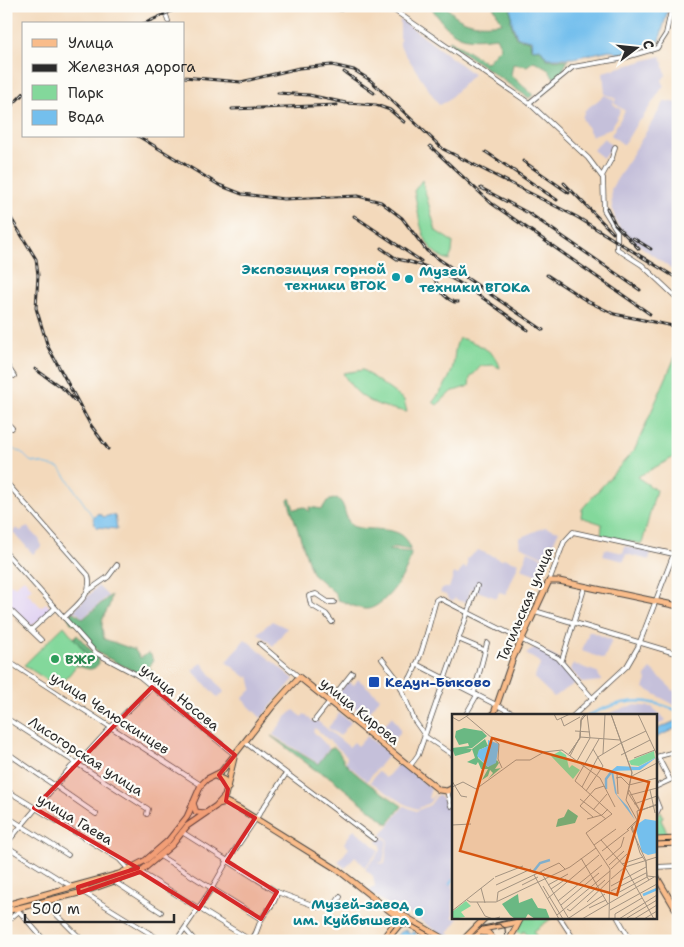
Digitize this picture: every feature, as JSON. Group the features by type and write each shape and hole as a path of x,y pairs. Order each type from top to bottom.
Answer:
{"main road":[{"path":"549,581 586,586 678,606"},
{"name":"Тагильская улица","path":"494,714 509,668 549,581"},
{"path":"6,905 76,887 129,870 146,860 168,841 187,816 201,785 221,772 272,707 299,677"},
{"name":"улица Кирова","path":"299,677 439,790 447,791"},
{"path":"234,756 228,790 229,801 240,809"},
{"path":"214,776 224,780 228,790"},
{"path":"447,791 452,788"},
{"path":"216,806 228,790"},
{"path":"6,910 17,910 81,893 140,872 160,856 182,832 205,813 226,802 338,870 400,919 411,922 447,941"},
{"path":"193,803 196,812 205,813"},
{"path":"656,842 678,839"},
{"path":"656,842 678,843"},
{"path":"656,876 678,913"},
{"path":"76,887 81,893"},
{"path":"382,904 439,941"},
{"path":"392,913 392,926"},
{"path":"380,941 400,919"},
{"path":"462,941 483,920"},
{"path":"469,941 487,927 520,920"},
{"path":"509,941 520,920"},
{"path":"386,941 400,924 411,922"},
{"path":"479,932 488,933 495,941"}],"street":[{"path":"163,6 168,21"},
{"path":"388,6 529,104 588,158 602,176"},
{"path":"529,104 573,67 629,57 657,48 666,34 672,6"},
{"path":"615,147 612,158 602,176 604,210 617,231 617,249 642,265 678,299"},
{"path":"6,364 14,376"},
{"path":"6,422 12,428"},
{"path":"7,486 86,572 90,583 88,592"},
{"name":"Тагильская улица","path":"549,581 564,542 573,532 676,555"},
{"path":"575,714 627,666 640,642 676,555 678,544"},
{"name":"улица Носова","path":"6,553 99,655 133,673 152,687 234,756"},
{"path":"64,618 88,592 108,577 118,565"},
{"path":"410,766 418,755 477,586"},
{"path":"562,660 586,586"},
{"path":"332,622 326,614 311,605 309,596 316,594 328,602 334,602"},
{"path":"402,688 412,676 437,599 441,599 562,660 593,699"},
{"path":"6,606 41,640"},
{"path":"30,630 55,608"},
{"path":"535,611 678,654"},
{"path":"458,639 484,650"},
{"path":"466,714 476,694 487,643"},
{"name":"улица Кирова","path":"260,644 299,677"},
{"path":"382,659 402,688 414,720 425,735 451,755"},
{"name":"улица Челюскинцев","path":"7,661 201,785"},
{"path":"416,664 514,714"},
{"path":"315,720 352,673"},
{"path":"76,887 6,845 34,808 152,687"},
{"name":"Лисогорская улица","path":"6,718 148,809 147,814"},
{"path":"246,742 374,839"},
{"path":"656,787 669,781 670,778 656,757 678,751"},
{"path":"6,752 96,814"},
{"path":"176,941 199,909 255,818 286,774"},
{"name":"улица Гаева","path":"6,790 118,858 129,870"},
{"path":"447,791 451,806"},
{"path":"656,800 659,808 656,814"},
{"path":"6,816 68,855"},
{"path":"182,832 277,892 318,908 335,904 340,897"},
{"path":"160,856 261,919"},
{"path":"656,867 678,866"},
{"path":"140,872 249,940 254,938 261,919 277,898 277,892"},
{"path":"115,882 162,912"},
{"path":"81,893 162,941"},
{"path":"44,902 83,941"},
{"path":"6,922 17,910 45,941"},
{"path":"561,920 575,941"},
{"path":"619,920 631,941"},
{"path":"185,929 195,941"}],"highlighted area":[{"path":"152,687 235,755 219,775 228,789 226,801 255,818 227,861 277,892 261,919 212,888 199,909 140,872 79,893 78,887 138,868 34,808"}],"shaded area":[{"path":"400,19 473,74 446,102 439,105 400,46"},
{"path":"661,56 666,75 662,80 664,85 641,120 638,121 624,145 611,135 625,111 614,103 616,99 605,94 603,72"},
{"path":"605,95 614,100 613,104 621,110 611,128 592,136 582,118 585,110"},
{"path":"665,101 678,103 678,274 628,237 616,223 612,206 611,189"},
{"path":"604,138 613,147 603,158 593,150"},
{"path":"28,527 39,539 42,546 33,554 13,532 16,528 21,531"},
{"path":"545,527 559,531 546,558 520,546 519,538"},
{"path":"625,546 651,552 649,560 626,554 624,561 603,556 605,549 623,553"},
{"path":"478,550 502,560 503,558 519,563 506,594 499,592 497,598 471,589 467,602 459,601 455,598 453,601 450,600 446,595 440,593 442,588 449,588 454,573 458,575 463,567 467,568 467,559"},
{"path":"528,551 550,561 543,577 521,569"},
{"path":"24,579 32,588 27,593 41,607 46,603 52,610 32,626 6,601 6,583 15,586"},
{"path":"98,586 108,596 83,618 74,610"},
{"path":"272,621 287,628 273,646 258,633"},
{"path":"589,631 612,640 604,659 582,651"},
{"path":"245,639 294,679 261,718 242,699 252,689 249,676 247,678 226,662"},
{"path":"536,647 557,658 577,682 554,697 534,678 541,663 526,654"},
{"path":"202,663 224,692 218,698 192,670"},
{"path":"573,664 597,672 602,681 582,683 571,670"},
{"path":"651,669 674,691 678,690 676,706 644,688 647,680 645,676"},
{"path":"358,679 380,698 362,722 357,718 359,715 355,711 353,703 347,699 342,705 334,698 348,681 354,685"},
{"path":"633,705 652,707 666,720 656,726 656,714 607,714"},
{"path":"294,710 302,717 304,714 313,721 316,720 349,747 354,742 358,746 367,736 389,754 367,781 346,763 347,756 315,728 313,731 329,748 318,763 273,735 285,718"},
{"path":"339,713 351,722 340,736 328,728"},
{"path":"392,716 400,728 400,733 390,743 378,733"},
{"path":"400,762 431,788 428,798 430,799 437,792 429,803 417,809 407,805 370,782 378,772 386,778"},
{"path":"438,794 452,810 452,920 458,920 448,933 454,938 452,941 415,917 384,902 369,891 375,886 373,876 365,869 381,850 381,845 377,842 381,837 387,840 383,862 377,863 385,864 388,839 381,835 404,806 416,811 430,805"},
{"path":"354,829 379,850 365,867 355,856 345,868 338,862 349,848 344,843"}],"green space":[{"path":"446,6 464,21 486,24 502,23 493,6 511,6 511,23 516,38 530,41 531,49 540,49 547,59 568,60 561,74 554,78 547,68 534,61 527,66 513,64 511,75 533,95 529,98 448,42 450,40 486,63 501,47 496,37 465,38 451,31 431,7"},
{"path":"422,180 436,231 453,242 449,260 439,256 432,249 422,232 414,191"},
{"path":"459,338 484,348 498,362 500,368 493,365 481,366 470,378 469,386 451,392 437,405 433,402 450,376"},
{"path":"676,355 678,455 637,477 656,490 642,544 601,536 602,524 581,517 582,509 635,449"},
{"path":"363,370 404,400 407,412 369,401 355,390 343,373"},
{"path":"290,498 294,509 304,507 310,512 309,507 322,509 327,501 337,498 342,504 347,519 352,526 387,530 402,535 407,541 410,550 394,547 388,550 411,552 410,559 402,577 390,594 368,609 356,607 338,600 335,593 312,573 288,500"},
{"path":"111,595 102,623 104,639 135,650 140,658 149,653 153,661 149,667 154,672 147,678 100,654 82,634 82,628 77,624 71,623 68,617 73,611 83,619"},
{"name":"ВЖР","path":"64,626 86,653 59,688 24,665"},
{"path":"77,635 98,658 99,663 92,669 77,666 86,653 74,638"},
{"path":"271,736 318,764 330,748 334,747 354,772 402,806 388,824 331,778 314,769"},
{"path":"661,811 663,816 661,820 670,838 656,839 656,816"},
{"path":"522,920 549,920 534,931 538,941 523,941 528,937 524,931 521,934 517,931"}],"water":[{"path":"669,6 658,45 619,54 610,50 573,58 547,58 540,48 532,49 531,40 517,37 512,23 511,7"},
{"path":"98,513 104,517 115,516 117,529 96,527 93,519"},
{"path":"678,720 678,730 674,729 656,738 656,730"},
{"path":"406,930 411,934 413,931 416,933 416,936 426,941 392,941 400,932"}],"waterway":[{"path":"6,447 21,452 30,461 60,468 93,517"},
{"path":"591,714 611,706 632,702 654,703 678,711"}],"tram line":[{"path":"656,842 678,841"},
{"path":"383,941 397,923 405,920 443,941"},
{"path":"495,923 508,920"},
{"path":"467,941 482,927 499,924 505,928 506,941"}],"railway":[{"path":"147,22 183,6"},
{"path":"318,6 341,10 354,6"},
{"path":"185,77 241,82 299,68 332,65 354,70 370,80 443,149 577,217 678,279"},
{"path":"344,72 374,93"},
{"path":"278,93 309,95 346,103 376,105 390,110 404,122"},
{"path":"6,116 13,104 22,95"},
{"path":"232,109 337,105"},
{"path":"141,138 219,185 242,194 284,199 358,196 381,202 402,218 427,251 543,330"},
{"path":"430,146 491,203 650,314"},
{"path":"486,152 557,200"},
{"path":"523,161 569,193"},
{"path":"564,183 613,233"},
{"path":"481,188 530,214 640,290"},
{"path":"607,208 615,224 639,249"},
{"path":"6,210 36,259 38,275 36,308 48,347 90,424 108,449"},
{"path":"354,216 421,261"},
{"path":"633,238 651,249"},
{"path":"381,248 397,259 415,263"},
{"path":"409,262 425,266 456,281 528,330"},
{"path":"426,268 443,294 454,302 458,302"},
{"path":"547,275 587,301 614,314 678,327"},
{"path":"35,369 65,390 75,401"}],"place":[{"name":"Экспозиция горной техники ВГОК","path":"396,277"},
{"name":"Музей техники ВГОКа","path":"409,279"},
{"name":"ВЖР","path":"55,659"},
{"name":"Кедун-Быково","path":"374,682"},
{"name":"Музей-завод им. Куйбышева","path":"419,912"}]}
